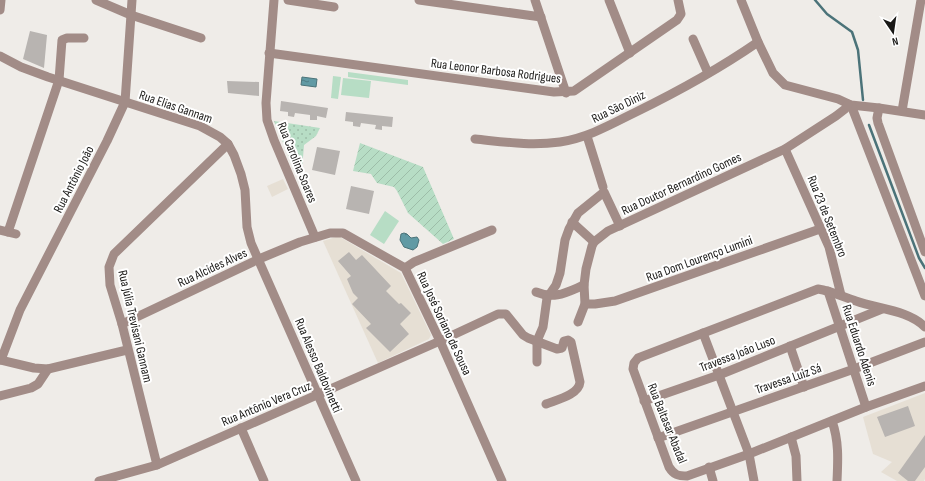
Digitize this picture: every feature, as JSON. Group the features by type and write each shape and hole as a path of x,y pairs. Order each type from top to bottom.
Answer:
{"street":[{"path":"0,10 1,0"},
{"path":"96,0 131,15 201,38"},
{"name":"Rua Antônio João","path":"1,360 20,310 107,141 125,102 132,0"},
{"name":"Rua Carolina Soares","path":"274,0 266,103 267,120 315,237"},
{"path":"288,0 334,7"},
{"path":"419,0 540,17"},
{"path":"535,0 566,92"},
{"path":"609,0 630,53"},
{"name":"Rua Leonor Barbosa Rodrigues","path":"269,53 546,91 574,91 678,19 681,10 678,0"},
{"path":"742,0 758,42 773,73 785,85 838,99 850,104 925,115"},
{"path":"902,112 921,0"},
{"path":"8,232 59,80 62,40 67,38 84,38"},
{"path":"693,39 708,73"},
{"name":"Rua São Diniz","path":"475,139 533,145 562,142 587,136 663,99 737,56 758,42"},
{"name":"Rua Elias Gannam","path":"0,56 22,67 59,80 200,126 220,137 228,144 241,174 245,190 247,227 251,243 259,259"},
{"path":"850,104 924,296"},
{"name":"Rua Doutor Bernardino Gomes","path":"594,242 608,231 785,149 836,116 850,104"},
{"path":"879,108 877,118 878,123 925,252"},
{"path":"587,136 603,189 620,226"},
{"name":"Rua Júlia Trevisani Gannam","path":"157,465 127,350 110,279 109,266 114,254 228,144"},
{"name":"Rua 23 de Setembro","path":"785,149 829,247 842,295"},
{"path":"537,362 537,341 543,327 545,306 558,280 565,240 572,222 578,213 603,189"},
{"path":"572,222 594,242 589,255 584,285 585,304 578,322"},
{"name":"Rua Dom Lourenço Lumini","path":"585,304 599,304 615,301 820,228"},
{"path":"405,268 414,262 492,230"},
{"name":"Rua José Soriano de Sousa","path":"315,237 330,233 343,233 405,268 440,341 502,481"},
{"name":"Rua Alcides Alves","path":"122,324 259,259 315,237"},
{"name":"Rua Alesso Baldovinetti","path":"259,259 317,395 356,481"},
{"path":"536,292 545,296 556,295 584,285"},
{"name":"Rua Baltasar Abadal","path":"925,327 920,321 910,317 856,301 842,295 828,291 811,291 638,358 634,363 633,369 669,467 673,473 678,476 687,476 749,454 866,407 925,386"},
{"name":"Rua Eduardo Adenis","path":"828,291 866,407"},
{"name":"Travessa João Luso","path":"644,400 719,375 882,309"},
{"name":"Rua Antônio Vera Cruz","path":"100,481 157,465 440,341 498,314 506,314 523,335 537,341"},
{"path":"703,333 749,454 754,481"},
{"path":"537,341 560,349 563,347 564,341 570,341 580,382 580,386 577,390 546,404"},
{"name":"Travessa Luiz Sá","path":"658,438 804,387 925,342"},
{"path":"790,346 804,387"},
{"path":"1,360 34,368 48,369 127,350"},
{"path":"0,396 31,388 38,384 48,369"},
{"path":"832,421 837,435 838,481"},
{"path":"241,428 264,481"},
{"path":"791,437 796,456 797,481"},
{"path":"709,467 713,481"}],"shaded area":[{"path":"283,179 288,189 272,197 267,186"},
{"path":"340,237 401,273 431,335 429,339 378,363 323,241"},
{"path":"925,393 925,479 924,481 897,481 881,472 892,462 873,454 863,417"}],"green space":[{"path":"348,72 408,80 408,85 348,77"},
{"path":"333,76 341,77 338,99 331,98"},
{"path":"343,78 371,81 369,98 341,95"},
{"path":"274,121 320,128 316,136 304,145 302,170 294,169"},
{"path":"360,143 423,167 454,239 443,244 408,213 394,187 377,183 371,174 353,171"},
{"path":"385,211 399,221 384,244 370,235"}],"water":[{"path":"302,77 317,79 316,87 301,85"},
{"path":"404,233 411,238 417,237 419,240 417,247 413,250 404,247 400,240 401,234"}],"building":[{"path":"30,31 47,35 44,68 23,59"},
{"path":"227,81 259,82 259,96 228,93"},
{"path":"281,101 328,108 326,118 317,116 317,120 310,120 310,115 295,113 294,117 288,116 288,112 280,111"},
{"path":"346,112 393,117 392,127 382,126 382,130 375,129 376,125 361,123 360,127 353,126 353,122 345,121"},
{"path":"317,147 340,151 335,175 312,170"},
{"path":"351,186 374,191 369,214 346,209"},
{"path":"349,252 356,260 362,255 391,286 386,291 411,313 400,324 409,334 390,352 366,328 371,324 352,304 358,298 353,293 347,279 351,276 338,261"},
{"path":"908,406 915,426 885,437 877,417"},
{"path":"925,435 925,467 915,481 908,481 898,473"}],"waterway":[{"path":"815,0 827,14 852,32 858,50 863,100"},
{"path":"869,125 919,258 925,268"}]}
